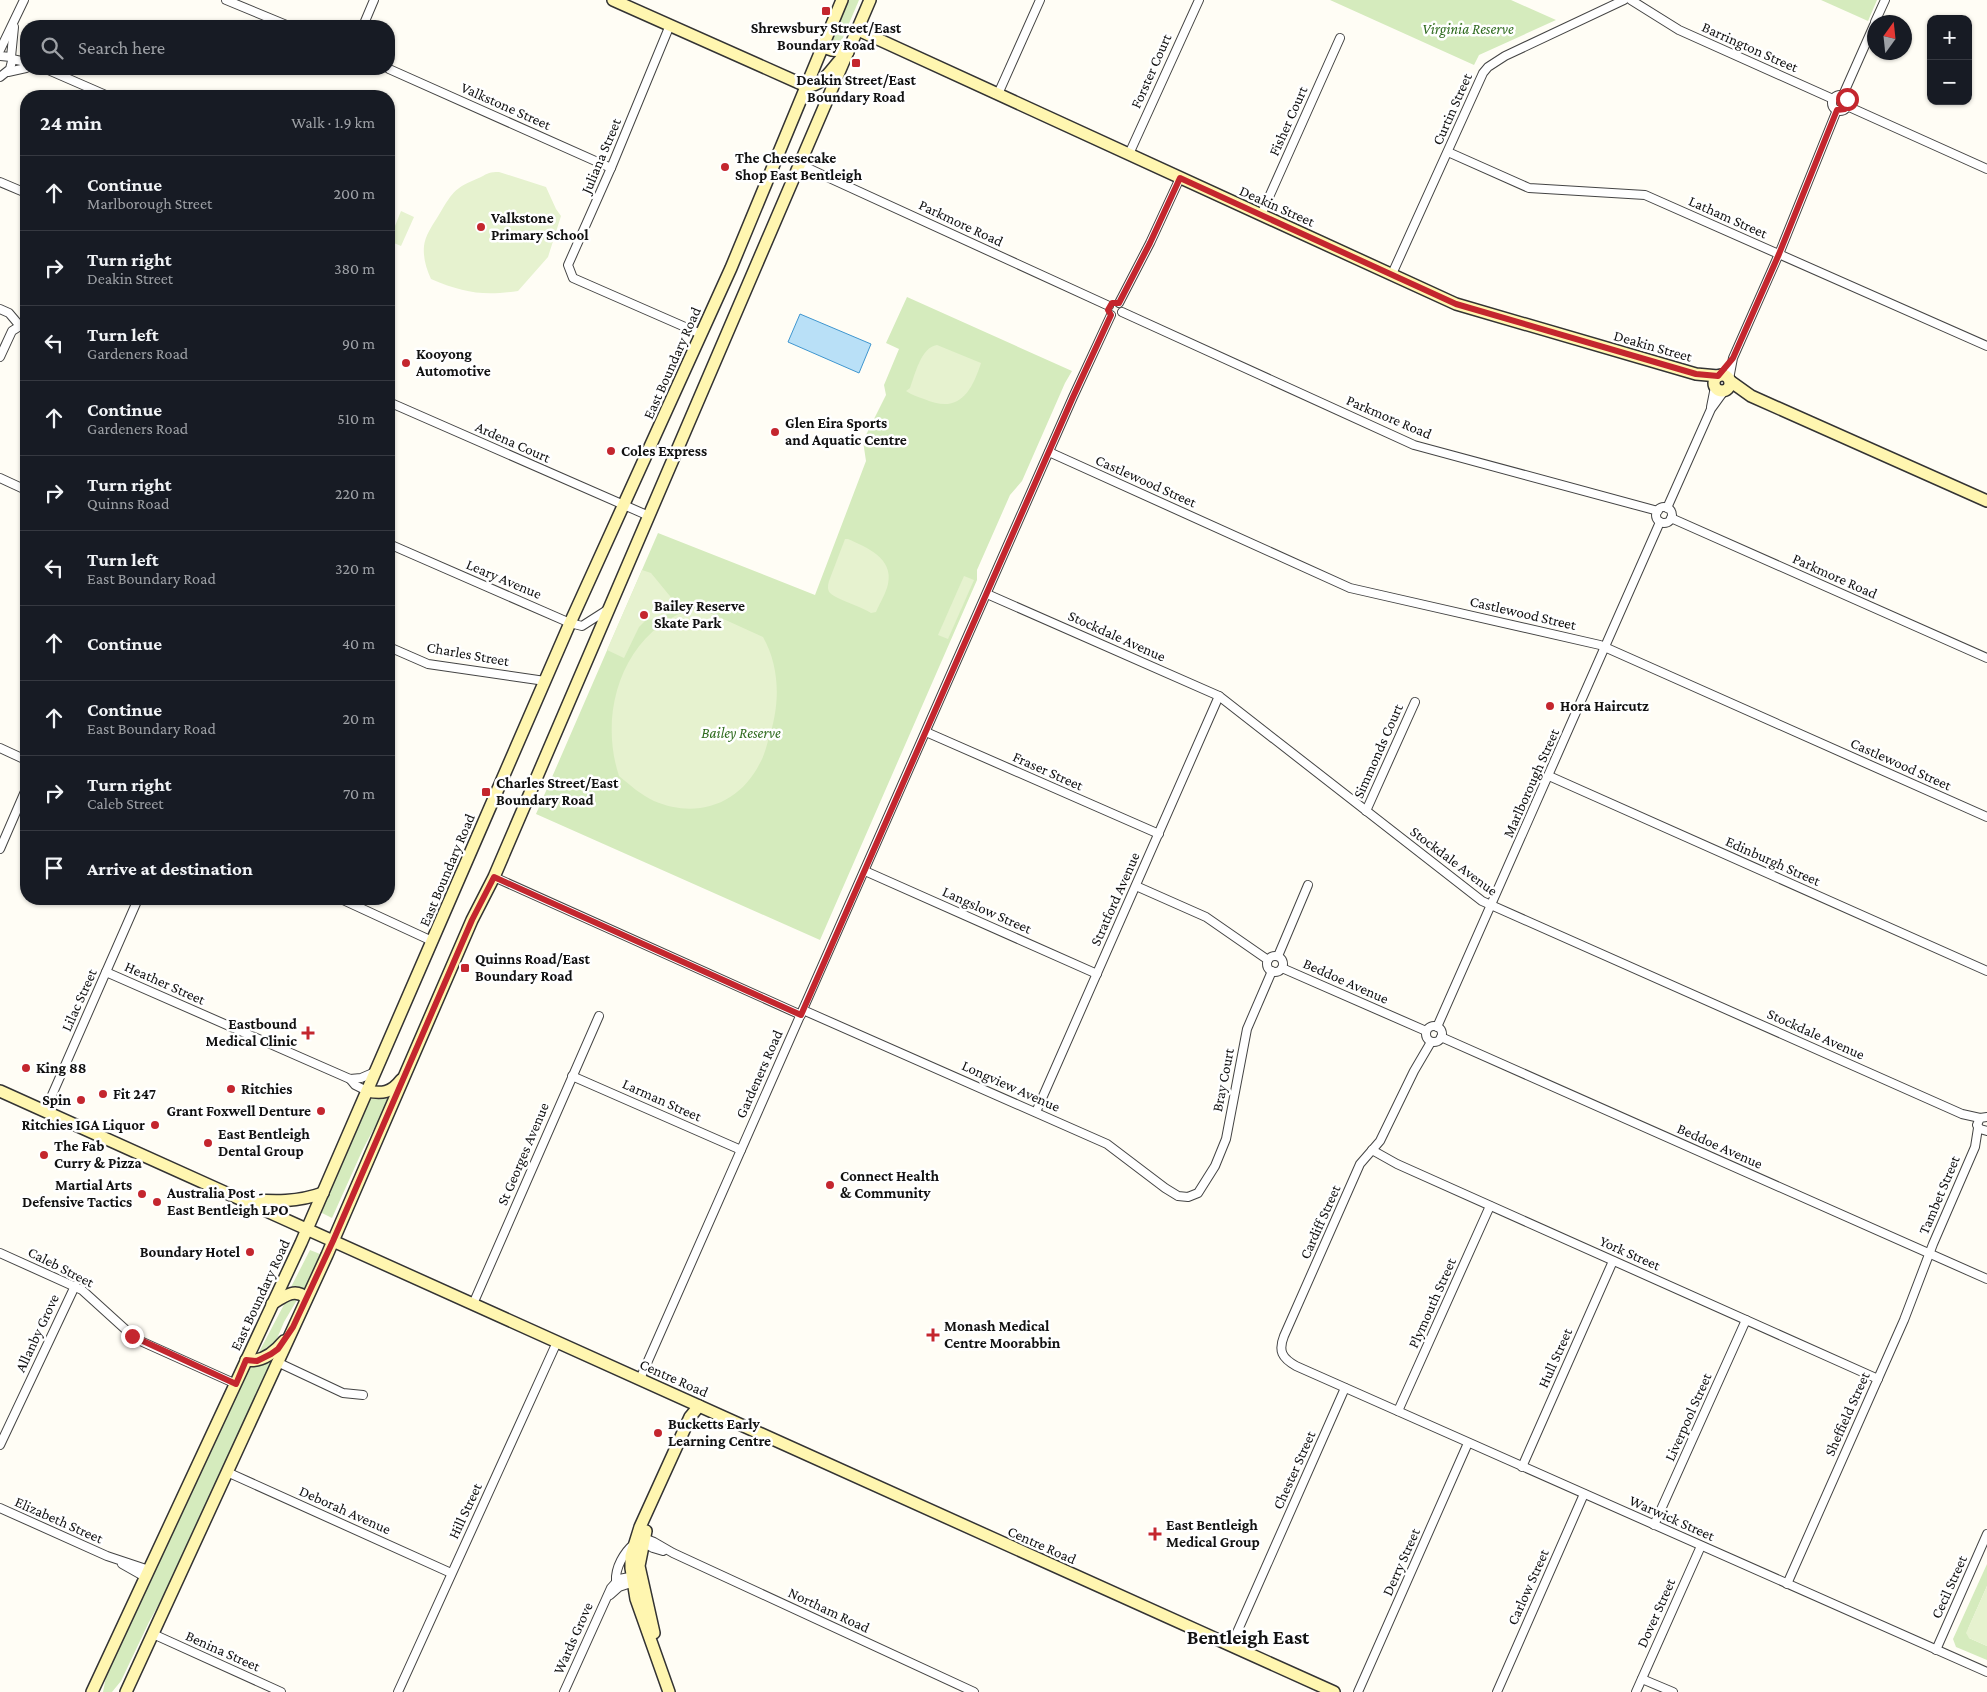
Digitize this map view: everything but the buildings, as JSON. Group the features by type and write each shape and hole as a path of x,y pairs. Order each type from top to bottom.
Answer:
{"main road":[{"path":"613,0 806,86 814,85 822,80 848,52"},
{"name":"East Boundary Road","path":"92,1692 323,1193 570,623 738,250 842,0"},
{"path":"126,1692 333,1241 472,920 494,877 562,721 607,610 801,165 870,0"},
{"name":"Deakin Street","path":"858,30 1456,304 1722,383 1987,501"},
{"path":"822,47 848,52"},
{"path":"367,1091 381,1094 388,1092 404,1077"},
{"name":"Centre Road","path":"0,1091 1334,1692"},
{"path":"236,1197 278,1202 309,1198 323,1193"},
{"path":"272,1304 292,1293 299,1293 306,1298"},
{"path":"246,1360 257,1361 271,1354 278,1349 293,1327"},
{"path":"669,1692 642,1619 635,1579 639,1566 639,1540 690,1417 699,1406"},
{"path":"635,1579 676,1692"}],"street":[{"path":"0,50 24,0"},
{"path":"226,0 274,20"},
{"path":"366,20 374,0"},
{"path":"998,94 1040,0"},
{"name":"Forster Court","path":"1129,154 1199,0"},
{"name":"Curtin Street","path":"1392,274 1483,74 1488,67 1500,59 1624,0"},
{"name":"Barrington Street","path":"1631,0 1679,30 1833,99"},
{"path":"1879,15 1885,0"},
{"path":"8,72 10,69 14,22"},
{"name":"Juliana Street","path":"670,25 612,168 568,266 572,278 700,334"},
{"name":"Fisher Court","path":"1261,215 1340,38"},
{"path":"1843,96 1867,42"},
{"path":"0,56 20,60"},
{"path":"0,77 8,72 20,69"},
{"name":"Valkstone Street","path":"395,72 612,168"},
{"path":"60,75 94,90"},
{"path":"1836,96 1843,96 1848,101 1847,106 1843,110 1837,110 1832,104 1833,99 1836,96"},
{"path":"1847,106 1987,169"},
{"path":"1667,508 1779,254 1837,110"},
{"name":"Latham Street","path":"1448,152 1529,188 1645,195 1987,346"},
{"name":"Parkmore Road","path":"801,165 1109,306"},
{"path":"1119,303 1150,243 1180,178"},
{"path":"0,182 20,190"},
{"path":"1112,303 1119,303 1122,306 1122,312 1118,316 1111,315 1108,310 1109,306 1112,303"},
{"path":"0,309 20,323"},
{"name":"Parkmore Road","path":"1122,312 1414,445 1658,511"},
{"name":"Gardeners Road","path":"640,1379 1111,315"},
{"path":"0,357 12,331 20,327"},
{"name":"Ardena Court","path":"395,405 649,516"},
{"name":"Castlewood Street","path":"1049,452 1346,587 1588,642 1605,648 1987,817"},
{"path":"0,478 20,487"},
{"path":"1667,508 1671,511 1671,518 1668,522 1660,522 1657,516 1658,511 1667,508"},
{"name":"Parkmore Road","path":"1671,518 1987,658"},
{"name":"Marlborough Street","path":"1437,1027 1660,522"},
{"name":"Leary Avenue","path":"395,547 570,623"},
{"name":"Stockdale Avenue","path":"987,594 1219,696 1469,892 1491,906 1983,1122"},
{"path":"570,623 582,626 607,610"},
{"name":"Charles Street","path":"395,650 428,664 545,682"},
{"name":"Stratford Avenue","path":"1036,1112 1219,696"},
{"name":"Simmonds Court","path":"1366,811 1415,702"},
{"name":"Fraser Street","path":"926,732 1159,834"},
{"path":"0,748 20,757"},
{"name":"Edinburgh Street","path":"1549,776 1987,971"},
{"path":"0,850 20,803"},
{"name":"Langslow Street","path":"864,871 1098,974"},
{"name":"Longview Avenue","path":"494,877 1107,1144 1178,1196 1188,1197 1198,1193"},
{"path":"1278,956 1308,885"},
{"path":"1136,886 1206,917 1268,960"},
{"name":"Lilac Street","path":"45,1111 135,905"},
{"path":"353,905 432,941"},
{"path":"1273,956 1278,956 1282,960 1282,968 1278,971 1272,971 1267,966 1268,960 1273,956"},
{"name":"Beddoe Avenue","path":"1282,968 1426,1031"},
{"name":"Bray Court","path":"1198,1193 1214,1166 1226,1139 1247,1029 1272,971"},
{"name":"Heather Street","path":"106,972 350,1079 354,1085 367,1091"},
{"name":"St Georges Avenue","path":"473,1304 599,1016"},
{"path":"1432,1026 1437,1027 1442,1032 1441,1038 1436,1042 1431,1042 1426,1036 1426,1031 1432,1026"},
{"name":"Beddoe Avenue","path":"1441,1038 1987,1279"},
{"name":"Cardiff Street","path":"1345,1388 1288,1362 1282,1356 1281,1345 1360,1164 1380,1141 1414,1071 1431,1042"},
{"path":"350,1079 362,1078 376,1072"},
{"name":"Larman Street","path":"572,1076 741,1150"},
{"name":"Tambet Street","path":"1929,1254 1975,1147 1983,1122"},
{"name":"York Street","path":"1372,1150 1397,1164 1878,1379"},
{"name":"Plymouth Street","path":"1398,1411 1490,1206"},
{"name":"Caleb Street","path":"0,1253 87,1293 136,1339 236,1384"},
{"name":"Sheffield Street","path":"1787,1584 1904,1320 1929,1254"},
{"name":"Hull Street","path":"1522,1466 1613,1261"},
{"name":"Allanby Grove","path":"0,1445 74,1286"},
{"name":"Liverpool Street","path":"1654,1525 1746,1320"},
{"name":"Hill Street","path":"398,1692 557,1342"},
{"path":"277,1362 343,1392 363,1395"},
{"name":"Warwick Street","path":"1345,1388 1987,1672"},
{"name":"Chester Street","path":"1232,1646 1345,1388"},
{"name":"Derry Street","path":"1358,1692 1468,1443"},
{"name":"Deborah Avenue","path":"227,1472 451,1574"},
{"name":"Carlow Street","path":"1497,1692 1584,1494"},
{"name":"Elizabeth Street","path":"0,1508 147,1573"},
{"name":"Cecil Street","path":"1936,1650 1987,1534"},
{"name":"Northam Road","path":"639,1540 653,1548 673,1553 974,1692"},
{"name":"Wards Grove","path":"564,1692 616,1581 620,1563 627,1550 639,1540"},
{"name":"Dover Street","path":"1636,1692 1701,1546"},
{"path":"616,1581 623,1576 635,1579"},
{"name":"Wards Grove","path":"608,1596 619,1587 635,1579"},
{"name":"Benina Street","path":"153,1634 281,1692"},
{"path":"1642,1679 1673,1692"}],"green space":[{"path":"847,0 859,0 839,47 830,42"},
{"name":"Virginia Reserve","path":"1330,0 1511,0 1556,20 1479,55 1474,65"},
{"path":"1821,0 1877,0 1871,15 1867,15 1867,21"},
{"path":"499,172 546,187 561,216 548,257 518,291 474,292 431,279 424,259 425,242 429,231 447,202 454,192 464,185 487,174"},
{"path":"401,211 414,217 401,246 395,244 395,226"},
{"name":"Bailey Reserve","path":"907,297 1072,371 1022,481 1010,495 977,570 977,580 820,940 536,814 658,533 815,595 866,461 863,441 886,395 884,385 899,349 886,343"},
{"path":"937,345 981,363 968,392 954,402 946,404 936,403 906,391 910,388 923,356 931,347"},
{"path":"845,539 870,550 883,560 887,567 889,575 888,584 876,612 871,613 833,596 829,591 829,581"},
{"name":"Bailey Reserve Skate Park","path":"642,570 651,573 674,601 674,608 662,617 646,620 639,627 624,658 607,650"},
{"path":"964,576 974,580 948,639 938,635"},
{"path":"697,607 763,637 773,662 777,688 775,715 765,752 751,777 728,798 700,808 685,809 654,801 640,793 619,776 613,750 612,724 615,699 623,674 635,652 651,633 672,618"},
{"path":"373,1096 387,1098 387,1104 363,1149 332,1218 320,1212"},
{"path":"310,1250 320,1254 305,1288 303,1290 290,1289"},
{"path":"288,1297 297,1300 284,1322 276,1341 258,1354"},
{"path":"270,1360 271,1362 176,1573 149,1622 121,1681 112,1692 103,1692 107,1672 249,1368"},
{"path":"1987,1564 1987,1586 1968,1629 1969,1638 1987,1646 1987,1660 1956,1647 1953,1639"},
{"path":"1987,1586 1987,1646 1969,1638 1966,1633"}],"water":[{"path":"800,314 871,344 859,373 788,342"}],"place":[{"name":"Shrewsbury Street/East Boundary Road","path":"826,11"},
{"name":"Deakin Street/East Boundary Road","path":"856,63"},
{"name":"The Cheesecake Shop East Bentleigh","path":"725,167"},
{"name":"Valkstone Primary School","path":"481,227"},
{"name":"Kooyong Automotive","path":"406,363"},
{"name":"Glen Eira Sports and Aquatic Centre","path":"775,432"},
{"name":"Coles Express","path":"611,451"},
{"name":"Bailey Reserve Skate Park","path":"644,615"},
{"name":"Hora Haircutz","path":"1550,706"},
{"name":"Charles Street/East Boundary Road","path":"486,792"},
{"name":"Quinns Road/East Boundary Road","path":"465,968"},
{"name":"Eastbound Medical Clinic","path":"308,1033"},
{"name":"King 88","path":"26,1068"},
{"name":"Ritchies","path":"231,1089"},
{"name":"Fit 247","path":"103,1094"},
{"name":"Spin","path":"81,1100"},
{"name":"Grant Foxwell Denture","path":"321,1111"},
{"name":"Ritchies IGA Liquor","path":"155,1125"},
{"name":"East Bentleigh Dental Group","path":"208,1143"},
{"name":"The Fab Curry & Pizza","path":"44,1155"},
{"name":"Connect Health & Community","path":"830,1185"},
{"name":"Martial Arts Defensive Tactics","path":"142,1194"},
{"name":"Australia Post - East Bentleigh LPO","path":"157,1202"},
{"name":"Boundary Hotel","path":"250,1252"},
{"name":"Monash Medical Centre Moorabbin","path":"933,1335"},
{"name":"Bucketts Early Learning Centre","path":"658,1433"},
{"name":"East Bentleigh Medical Group","path":"1155,1534"}],"district":[{"name":"Bentleigh East","path":"1248,1637"}],"route":[{"path":"132,1336 236,1384 246,1360 257,1361 278,1349 293,1327 327,1254 472,920 494,877 801,1015 1073,397 1111,315 1108,310 1109,306 1112,303 1119,303 1150,243 1180,178 1456,304 1696,374 1718,376 1733,358 1779,254 1837,110 1845,109 1848,104 1847,99"}]}
